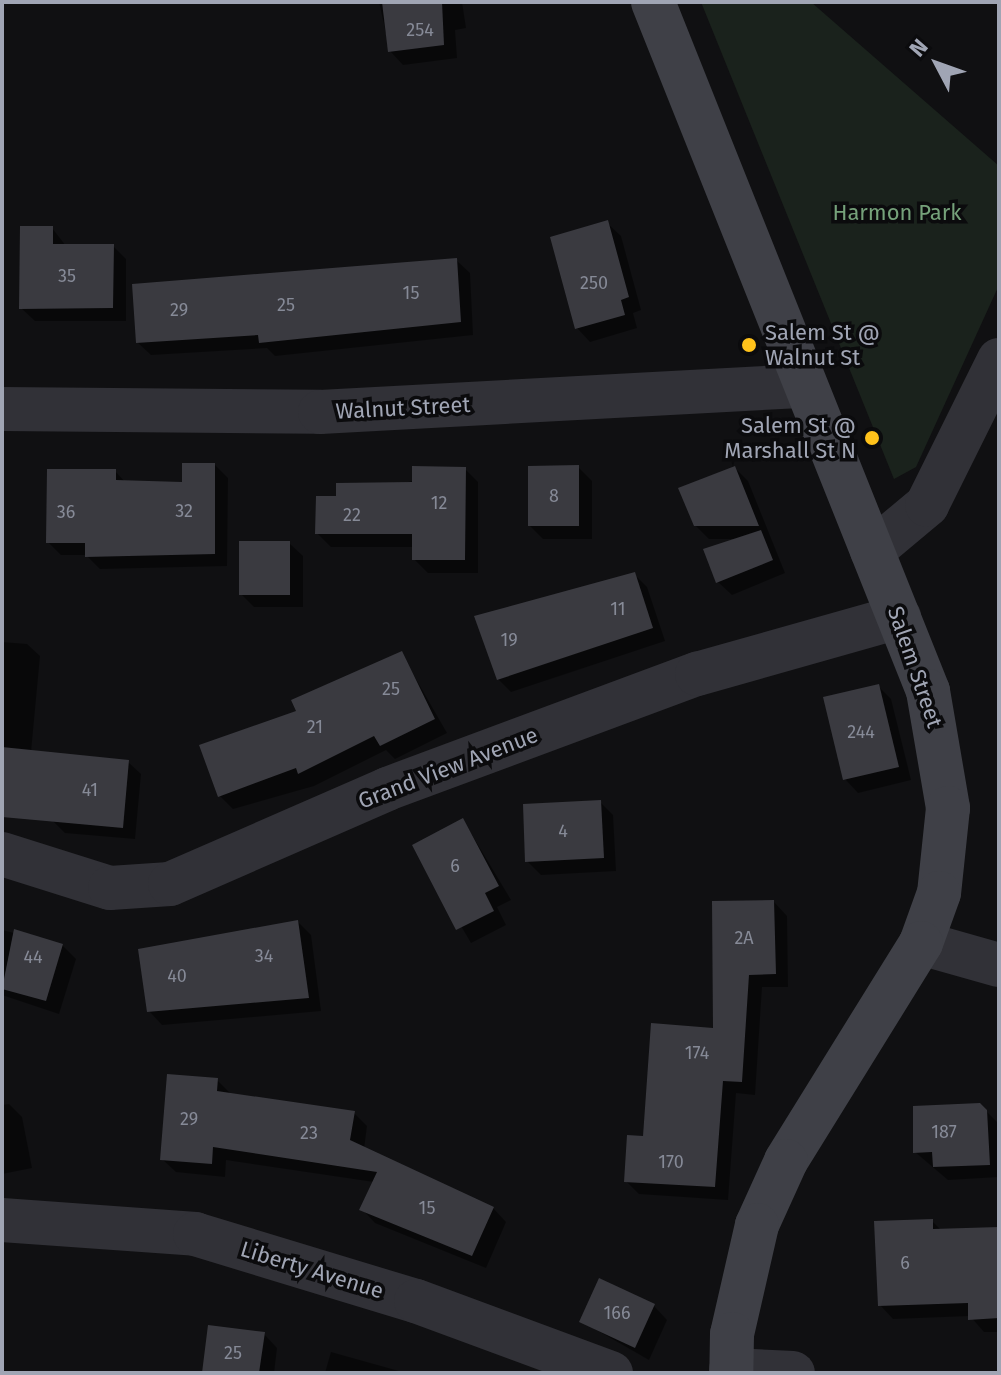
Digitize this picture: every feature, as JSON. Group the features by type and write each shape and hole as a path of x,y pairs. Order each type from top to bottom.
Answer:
{"main road":[{"name":"Salem Street","path":"653,2 928,691 946,782 944,865 921,943 771,1192 746,1259 731,1371"}],"street":[{"path":"872,551 907,528 933,497 999,360"},
{"name":"Walnut Street","path":"2,409 320,412 804,386"},
{"name":"Grand View Avenue","path":"2,854 110,888 170,884 387,789 697,674 899,617"},
{"path":"921,943 999,965"},
{"name":"Liberty Avenue","path":"2,1220 195,1234 416,1301 611,1373"},
{"path":"731,1371 793,1373"}],"green space":[{"name":"Harmon Park","path":"701,2 811,2 999,166 999,285 916,467 894,479"}],"building":[{"path":"382,2 442,2 444,45 388,52"},
{"path":"608,220 629,297 621,300 625,315 575,329 550,237"},
{"path":"20,226 53,226 53,244 114,244 113,308 19,309"},
{"path":"457,258 461,322 259,343 258,335 136,343 132,284"},
{"path":"182,463 215,463 215,554 85,557 85,543 46,543 47,469 116,469 116,480 182,482"},
{"path":"579,465 579,526 528,526 528,466"},
{"path":"412,466 466,467 465,560 412,560 412,534 315,534 316,496 336,496 336,483 412,482"},
{"path":"735,466 759,526 694,526 678,488"},
{"path":"761,530 773,560 716,583 703,549"},
{"path":"239,541 290,541 290,595 239,595"},
{"path":"635,572 653,628 497,680 474,616"},
{"path":"402,651 435,719 380,746 374,736 298,774 296,768 218,797 199,745 296,711 291,700"},
{"path":"879,684 899,767 843,780 823,697"},
{"path":"2,747 129,760 123,828 2,817"},
{"path":"601,800 604,858 525,862 523,804"},
{"path":"463,818 499,886 485,893 494,911 456,930 412,845"},
{"path":"774,900 776,974 749,975 742,1082 723,1081 715,1187 624,1182 627,1135 643,1136 651,1023 713,1028 712,901"},
{"path":"298,920 309,998 147,1012 138,949"},
{"path":"14,929 63,944 46,1001 2,989"},
{"path":"167,1074 218,1078 217,1091 355,1111 350,1140 494,1207 472,1256 359,1210 377,1172 213,1147 212,1164 160,1160"},
{"path":"980,1103 987,1110 990,1165 933,1167 932,1152 913,1153 913,1106"},
{"path":"933,1219 933,1229 999,1227 999,1318 968,1320 968,1303 878,1306 874,1221"},
{"path":"599,1278 655,1304 635,1348 579,1322"},
{"path":"208,1325 265,1332 259,1373 202,1373"}],"place":[{"name":"Salem St @ Walnut St","path":"749,345"},
{"name":"Salem St @ Marshall St N","path":"872,438"}]}
